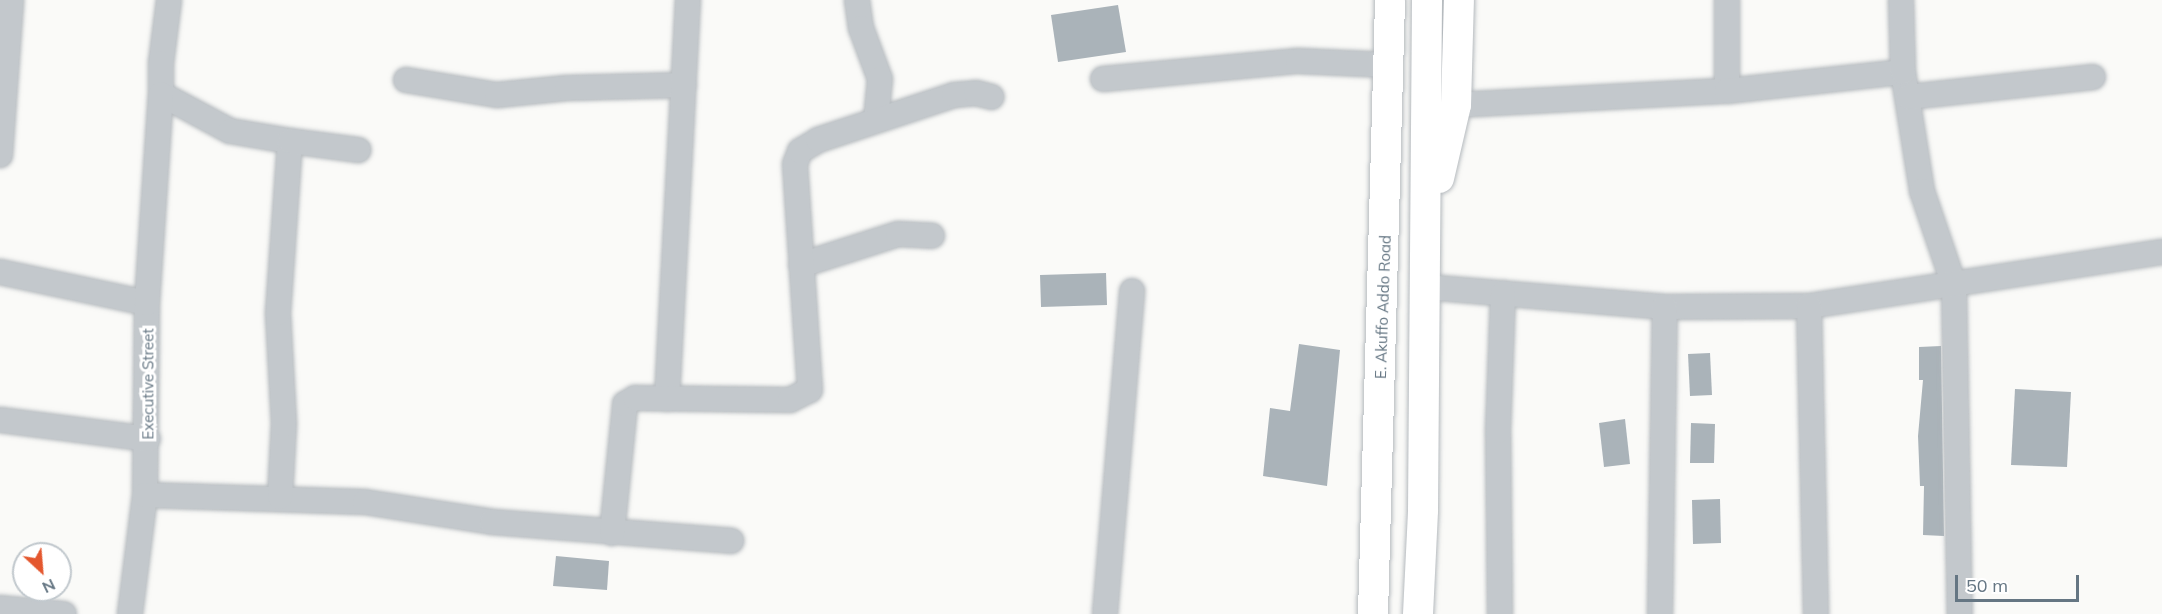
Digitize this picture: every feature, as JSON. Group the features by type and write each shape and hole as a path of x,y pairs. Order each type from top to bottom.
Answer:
{"main road":[{"name":"E. Akuffo Addo Road","path":"1373,614 1390,0"},
{"path":"1418,614 1427,231 1427,0"},
{"path":"1427,231 1456,105 1459,0"}],"street":[{"path":"0,155 11,0"},
{"name":"Executive Street","path":"130,614 145,495 148,439 147,303 161,94 160,63 169,0"},
{"path":"667,399 688,0"},
{"path":"857,0 861,28 880,80 876,120"},
{"path":"1727,0 1727,91"},
{"path":"1901,0 1903,72 1909,98 1922,191 1954,285 1960,614"},
{"path":"1103,79 1298,61 1389,65"},
{"path":"1456,105 1727,91 1903,72"},
{"path":"1909,98 2093,77"},
{"path":"406,80 498,95 567,88 684,85"},
{"path":"612,533 625,404 635,398 790,400 810,390 795,164 800,151 818,140 954,95 976,93 992,97"},
{"path":"161,94 230,130 358,150"},
{"path":"280,497 284,424 278,313 290,141"},
{"path":"801,265 898,234 932,236"},
{"path":"1426,287 1665,307 1809,306 2162,252"},
{"path":"0,272 147,303"},
{"path":"1105,614 1132,291"},
{"path":"1500,614 1498,431 1503,293"},
{"path":"1809,306 1816,614"},
{"path":"1660,614 1665,307"},
{"path":"0,420 148,439"},
{"path":"145,495 280,497 365,502 492,522 731,541"},
{"path":"0,608 64,614"}],"building":[{"path":"1118,5 1126,52 1058,62 1051,15"},
{"path":"1106,273 1107,305 1041,307 1040,275"},
{"path":"1299,344 1340,350 1327,486 1263,476 1270,408 1290,411"},
{"path":"1941,346 1944,536 1923,535 1924,486 1920,486 1918,436 1923,380 1919,380 1919,347"},
{"path":"1710,353 1712,395 1690,396 1688,354"},
{"path":"2015,389 2071,392 2067,467 2011,465"},
{"path":"1625,419 1630,464 1604,467 1599,423"},
{"path":"1691,423 1715,424 1714,463 1690,463"},
{"path":"1720,499 1721,543 1693,544 1692,500"},
{"path":"556,556 609,561 607,590 553,586"}]}
